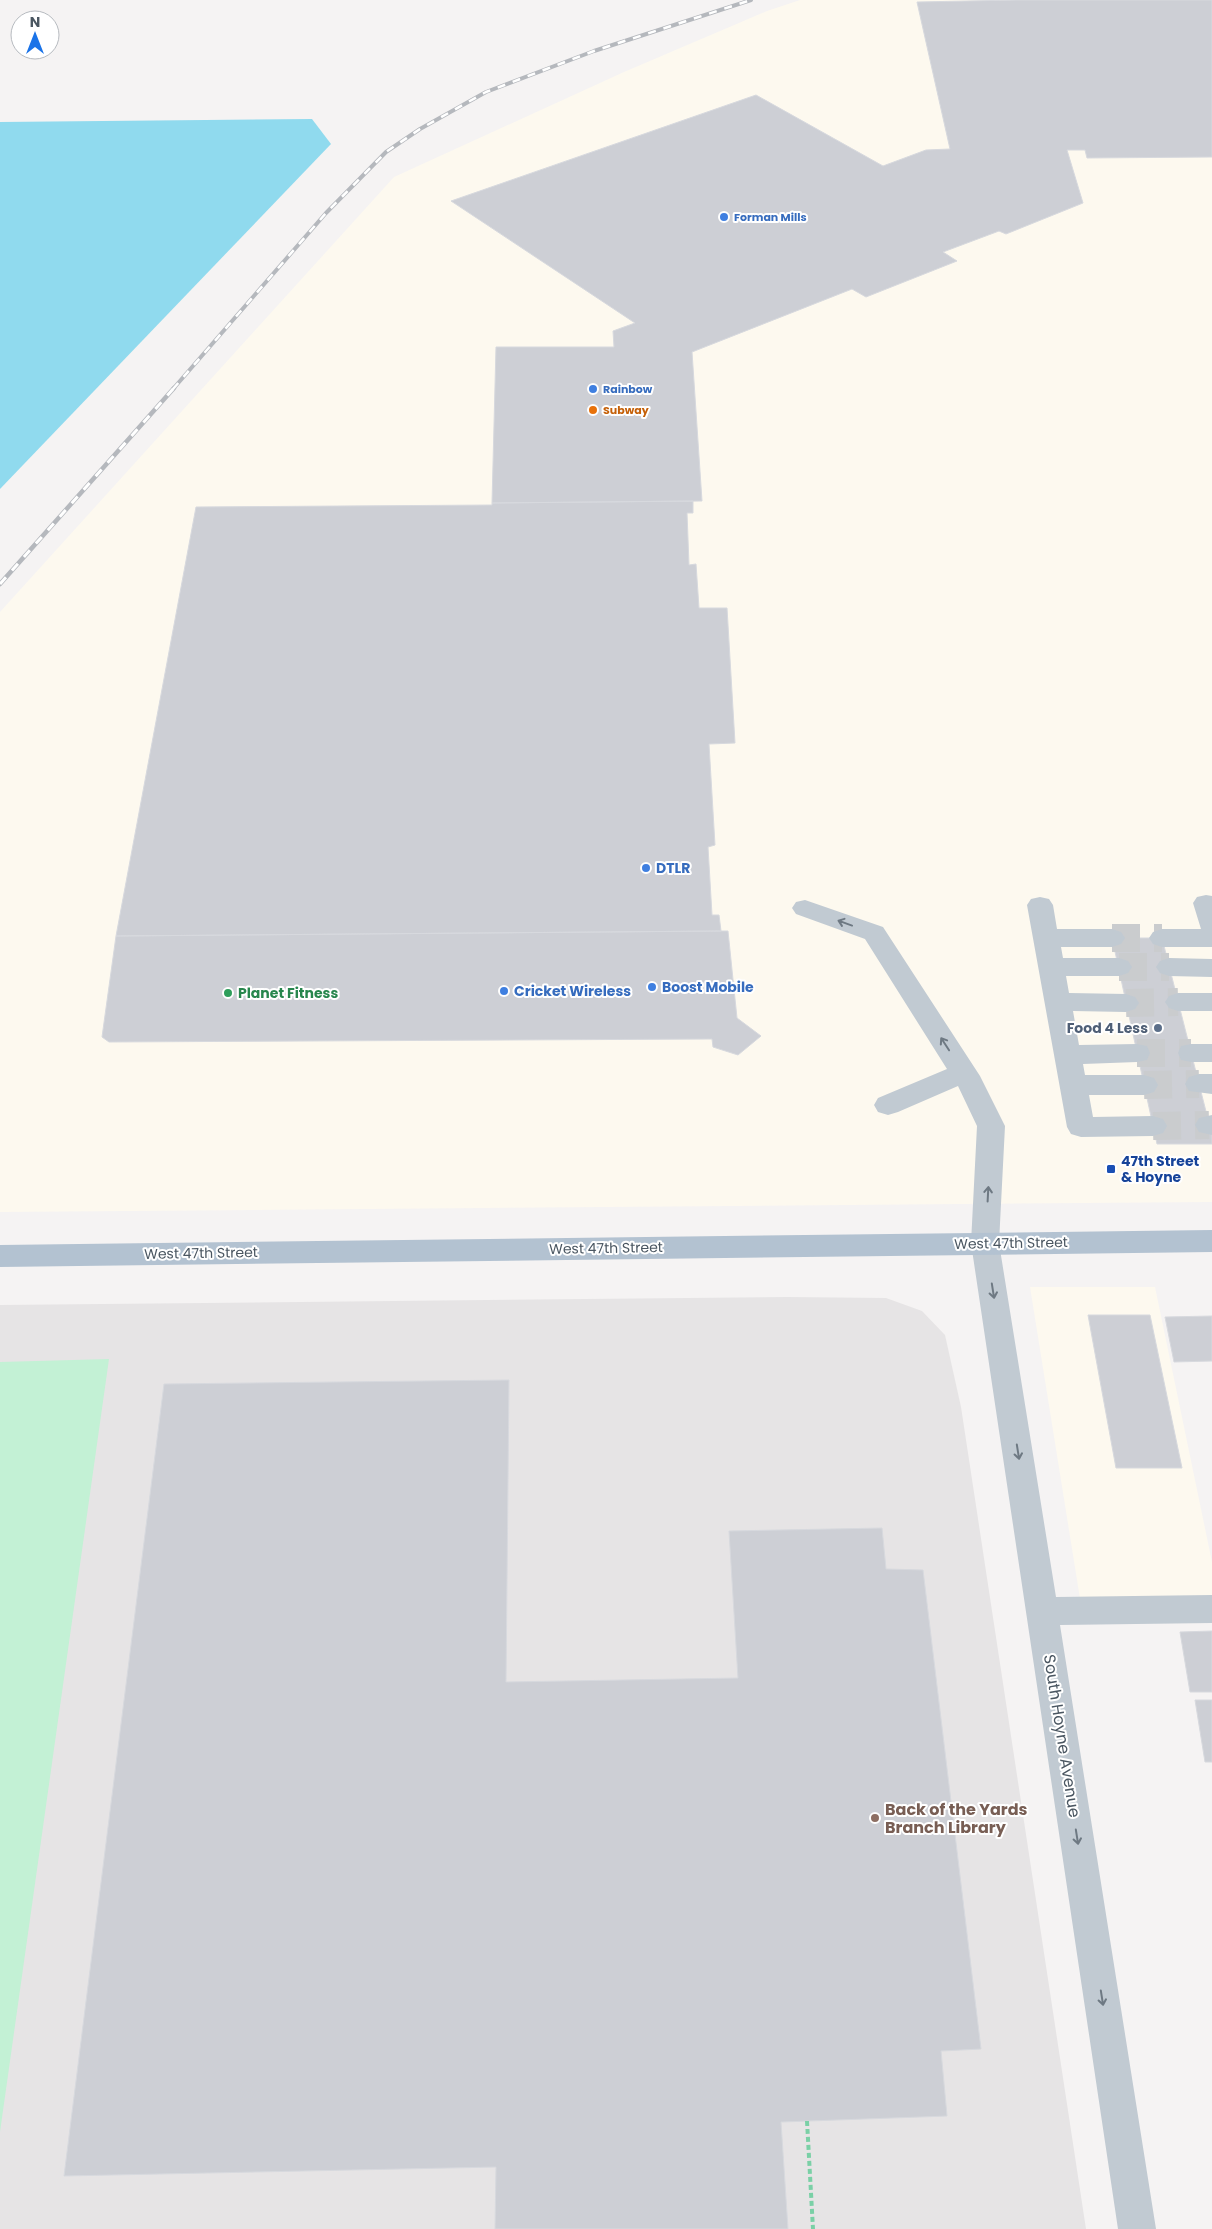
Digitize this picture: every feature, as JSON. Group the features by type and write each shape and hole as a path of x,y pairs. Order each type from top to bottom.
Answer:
{"main road":[{"name":"West 47th Street","path":"0,1256 1212,1241"}],"street":[{"path":"1040,905 1048,938 1081,1127 1153,1126"},
{"name":"South Hoyne Avenue","path":"804,908 874,934 963,1073 991,1126 985,1243 1137,2229"},
{"path":"1048,938 1112,938"},
{"path":"1162,938 1212,938"},
{"path":"1053,967 1119,967"},
{"path":"1169,967 1212,968"},
{"path":"1059,1002 1126,1003"},
{"path":"1178,1002 1212,1002"},
{"path":"1067,1054 1137,1053"},
{"path":"888,1105 963,1073"},
{"path":"1073,1085 1144,1085"},
{"path":"1042,1611 1212,1609"}],"path":[{"path":"807,2121 812,2229"}],"shaded area":[{"path":"800,0 1212,0 1212,1202 0,1212 0,612 394,177 624,72 767,11"},
{"path":"1030,1287 1155,1287 1212,1562 1212,1609 1082,1611"},
{"path":"787,1297 886,1298 922,1311 945,1335 961,1407 1086,2229 0,2229 0,1305"}],"green space":[{"path":"109,1359 0,2132 0,1362"}],"water":[{"path":"312,119 331,144 0,489 0,122"}],"building":[{"path":"1212,0 1212,157 1087,158 1085,150 1067,150 1083,203 1006,234 999,231 943,252 957,261 866,297 852,289 692,352 702,501 492,503 496,347 614,347 613,331 635,323 451,201 756,95 883,166 926,150 950,149 917,2"},
{"path":"693,501 693,513 687,513 689,565 696,564 699,608 727,608 735,743 709,744 715,845 708,847 712,915 719,915 721,931 116,936 196,507 492,505 492,503"},
{"path":"728,931 737,1018 761,1036 738,1055 713,1047 712,1039 109,1042 102,1037 116,936"},
{"name":"Food 4 Less","path":"1112,938 1162,938 1212,1135 1212,1144 1157,1144"},
{"path":"1088,1315 1150,1315 1182,1468 1116,1468"},
{"path":"1212,1316 1212,1361 1174,1362 1165,1317"},
{"path":"509,1380 506,1682 738,1678 729,1531 882,1528 886,1569 923,1570 981,2049 941,2051 947,2116 781,2122 788,2229 495,2229 496,2167 64,2176 164,1384"},
{"path":"1212,1631 1212,1692 1190,1692 1180,1632"},
{"path":"1195,1700 1212,1700 1212,1762 1205,1762"}],"tunnel":[{"path":"1112,938 1162,938"},
{"path":"1119,967 1169,967"},
{"path":"1126,1003 1178,1002"},
{"path":"1137,1053 1191,1053"},
{"path":"1144,1085 1199,1084"},
{"path":"1153,1126 1209,1125"}],"railway":[{"path":"173,389 326,213 386,152 420,129 486,92 594,51 751,0"},
{"path":"0,584 174,388"}],"place":[{"name":"Forman Mills","path":"724,217"},
{"name":"Rainbow","path":"593,389"},
{"name":"Subway","path":"593,410"},
{"name":"DTLR","path":"646,868"},
{"name":"Boost Mobile","path":"652,987"},
{"name":"Cricket Wireless","path":"504,991"},
{"name":"Planet Fitness","path":"228,993"},
{"name":"Food 4 Less","path":"1158,1028"},
{"name":"47th Street & Hoyne","path":"1111,1169"},
{"name":"Back of the Yards Branch Library","path":"875,1818"}]}
